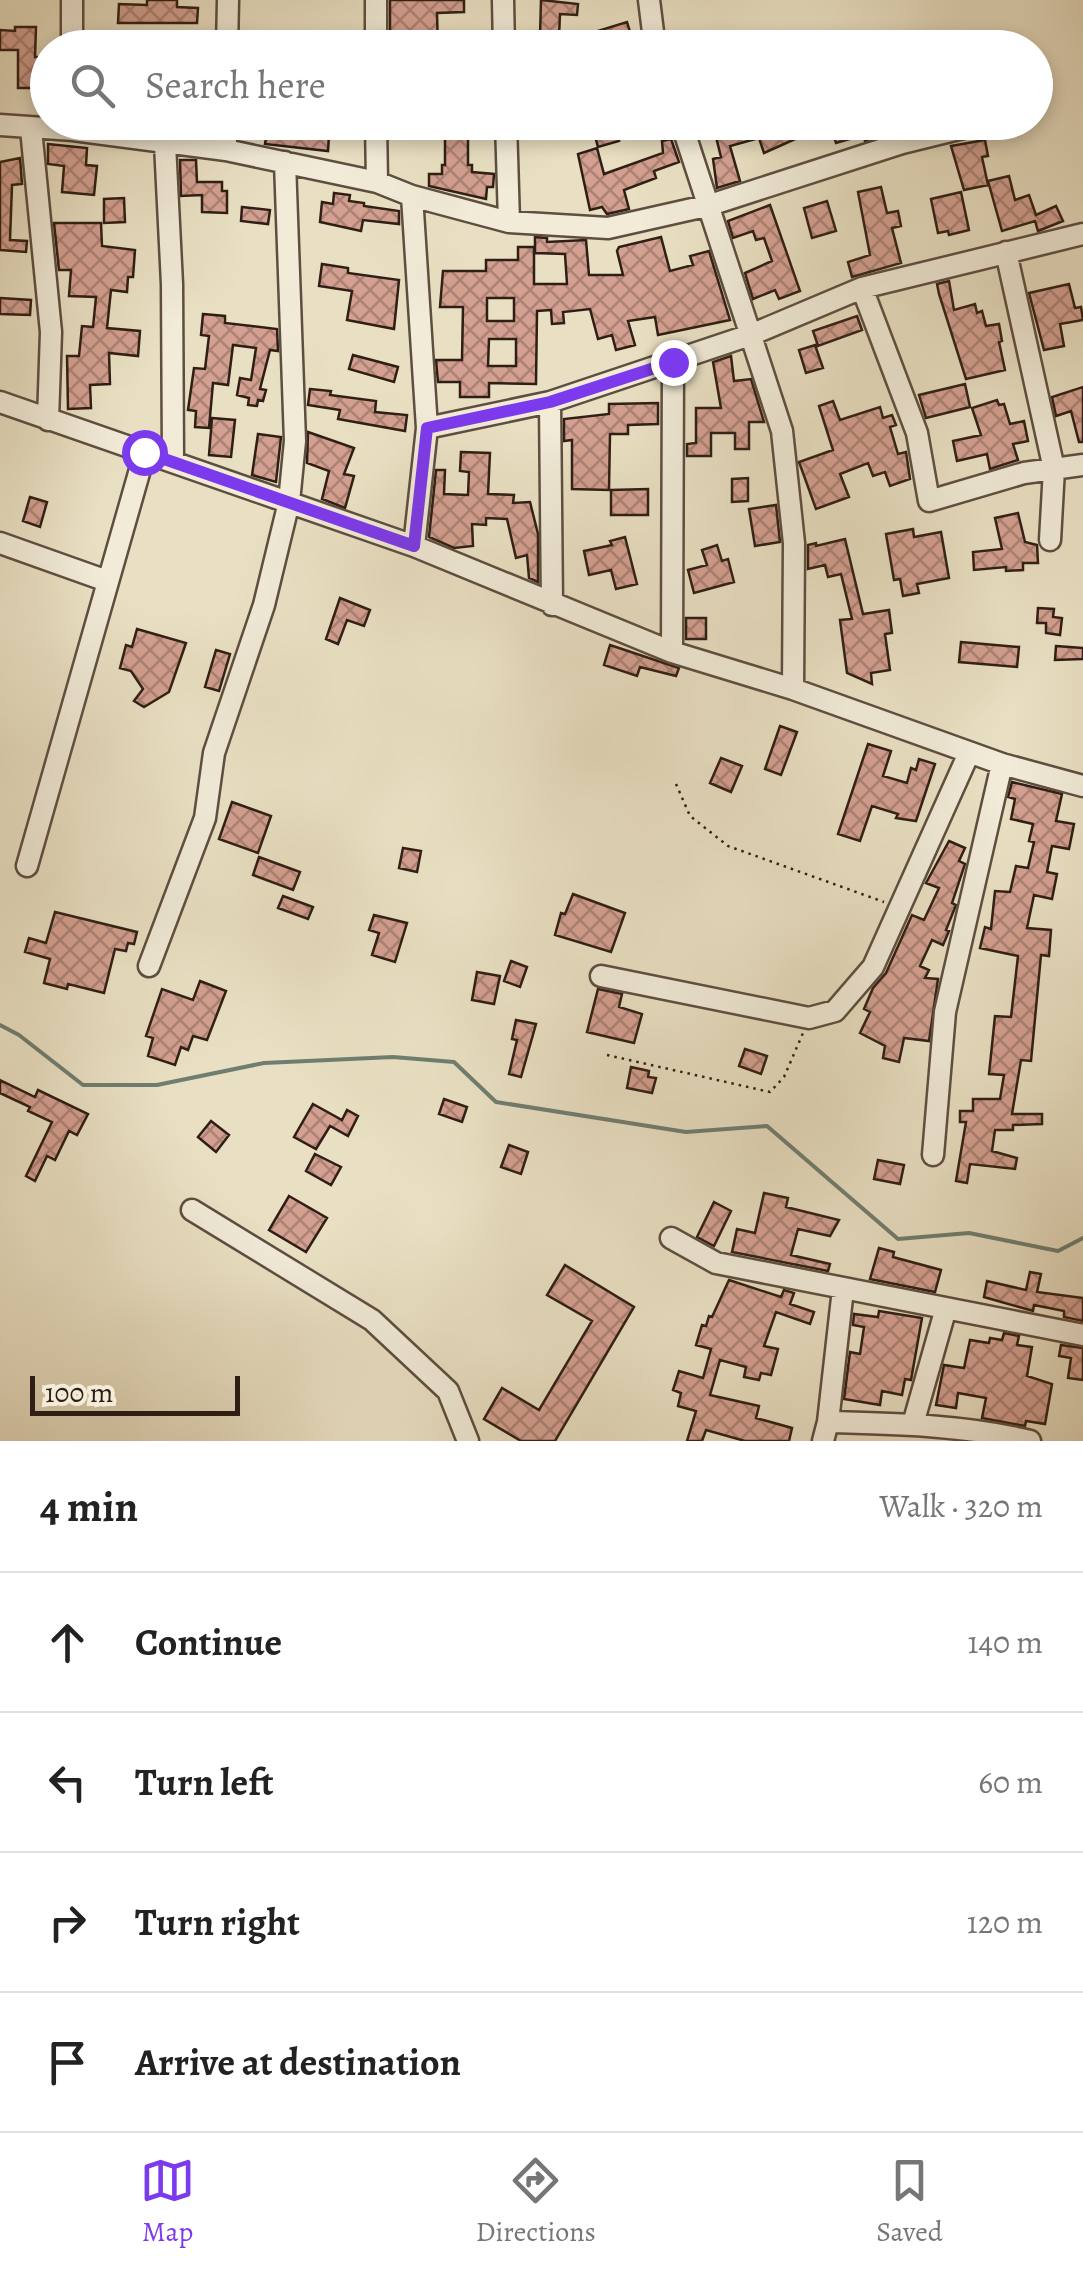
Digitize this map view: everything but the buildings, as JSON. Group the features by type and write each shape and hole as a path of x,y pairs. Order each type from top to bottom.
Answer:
{"street":[{"path":"72,0 72,30"},
{"path":"227,30 228,0"},
{"path":"376,0 376,30"},
{"path":"502,0 503,30"},
{"path":"649,0 653,30"},
{"path":"0,126 30,129"},
{"path":"32,140 51,332 48,420"},
{"path":"145,140 226,150 377,182 412,196 509,222 608,228 710,205 910,140"},
{"path":"226,140 226,150"},
{"path":"376,140 377,182"},
{"path":"507,140 509,222"},
{"path":"687,140 782,431 794,543 793,689"},
{"path":"166,144 172,284 172,460"},
{"path":"149,966 205,818 214,752 264,605 289,502 295,441 286,162"},
{"path":"412,196 427,428 414,546"},
{"path":"427,428 550,402 753,334 862,288 1083,234"},
{"path":"1006,252 1054,469 1050,540"},
{"path":"862,288 917,433 929,501 1024,472 1083,465"},
{"path":"672,652 673,362"},
{"path":"0,402 414,546 672,652 793,689 1002,764 1083,786"},
{"path":"550,402 552,605"},
{"path":"27,866 144,452"},
{"path":"0,544 108,581"},
{"path":"602,976 809,1018 835,1011 873,967 969,753"},
{"path":"932,1155 945,1012 1002,764"},
{"path":"192,1210 372,1320 448,1391 468,1441"},
{"path":"671,1238 716,1263 1083,1335"},
{"path":"843,1289 826,1432 913,1424 996,1433 1030,1441"},
{"path":"913,1424 946,1308"}],"path":[{"path":"676,784 690,816 728,846 900,908"},
{"path":"607,1055 770,1092 784,1077 809,1018"}],"waterway":[{"path":"0,1025 19,1035 83,1085 157,1085 264,1063 393,1057 454,1062 496,1102 686,1132 767,1126 898,1239 969,1233 1058,1251 1083,1238"}],"route":[{"path":"144,452 414,546 427,428 550,402 673,362"}]}
